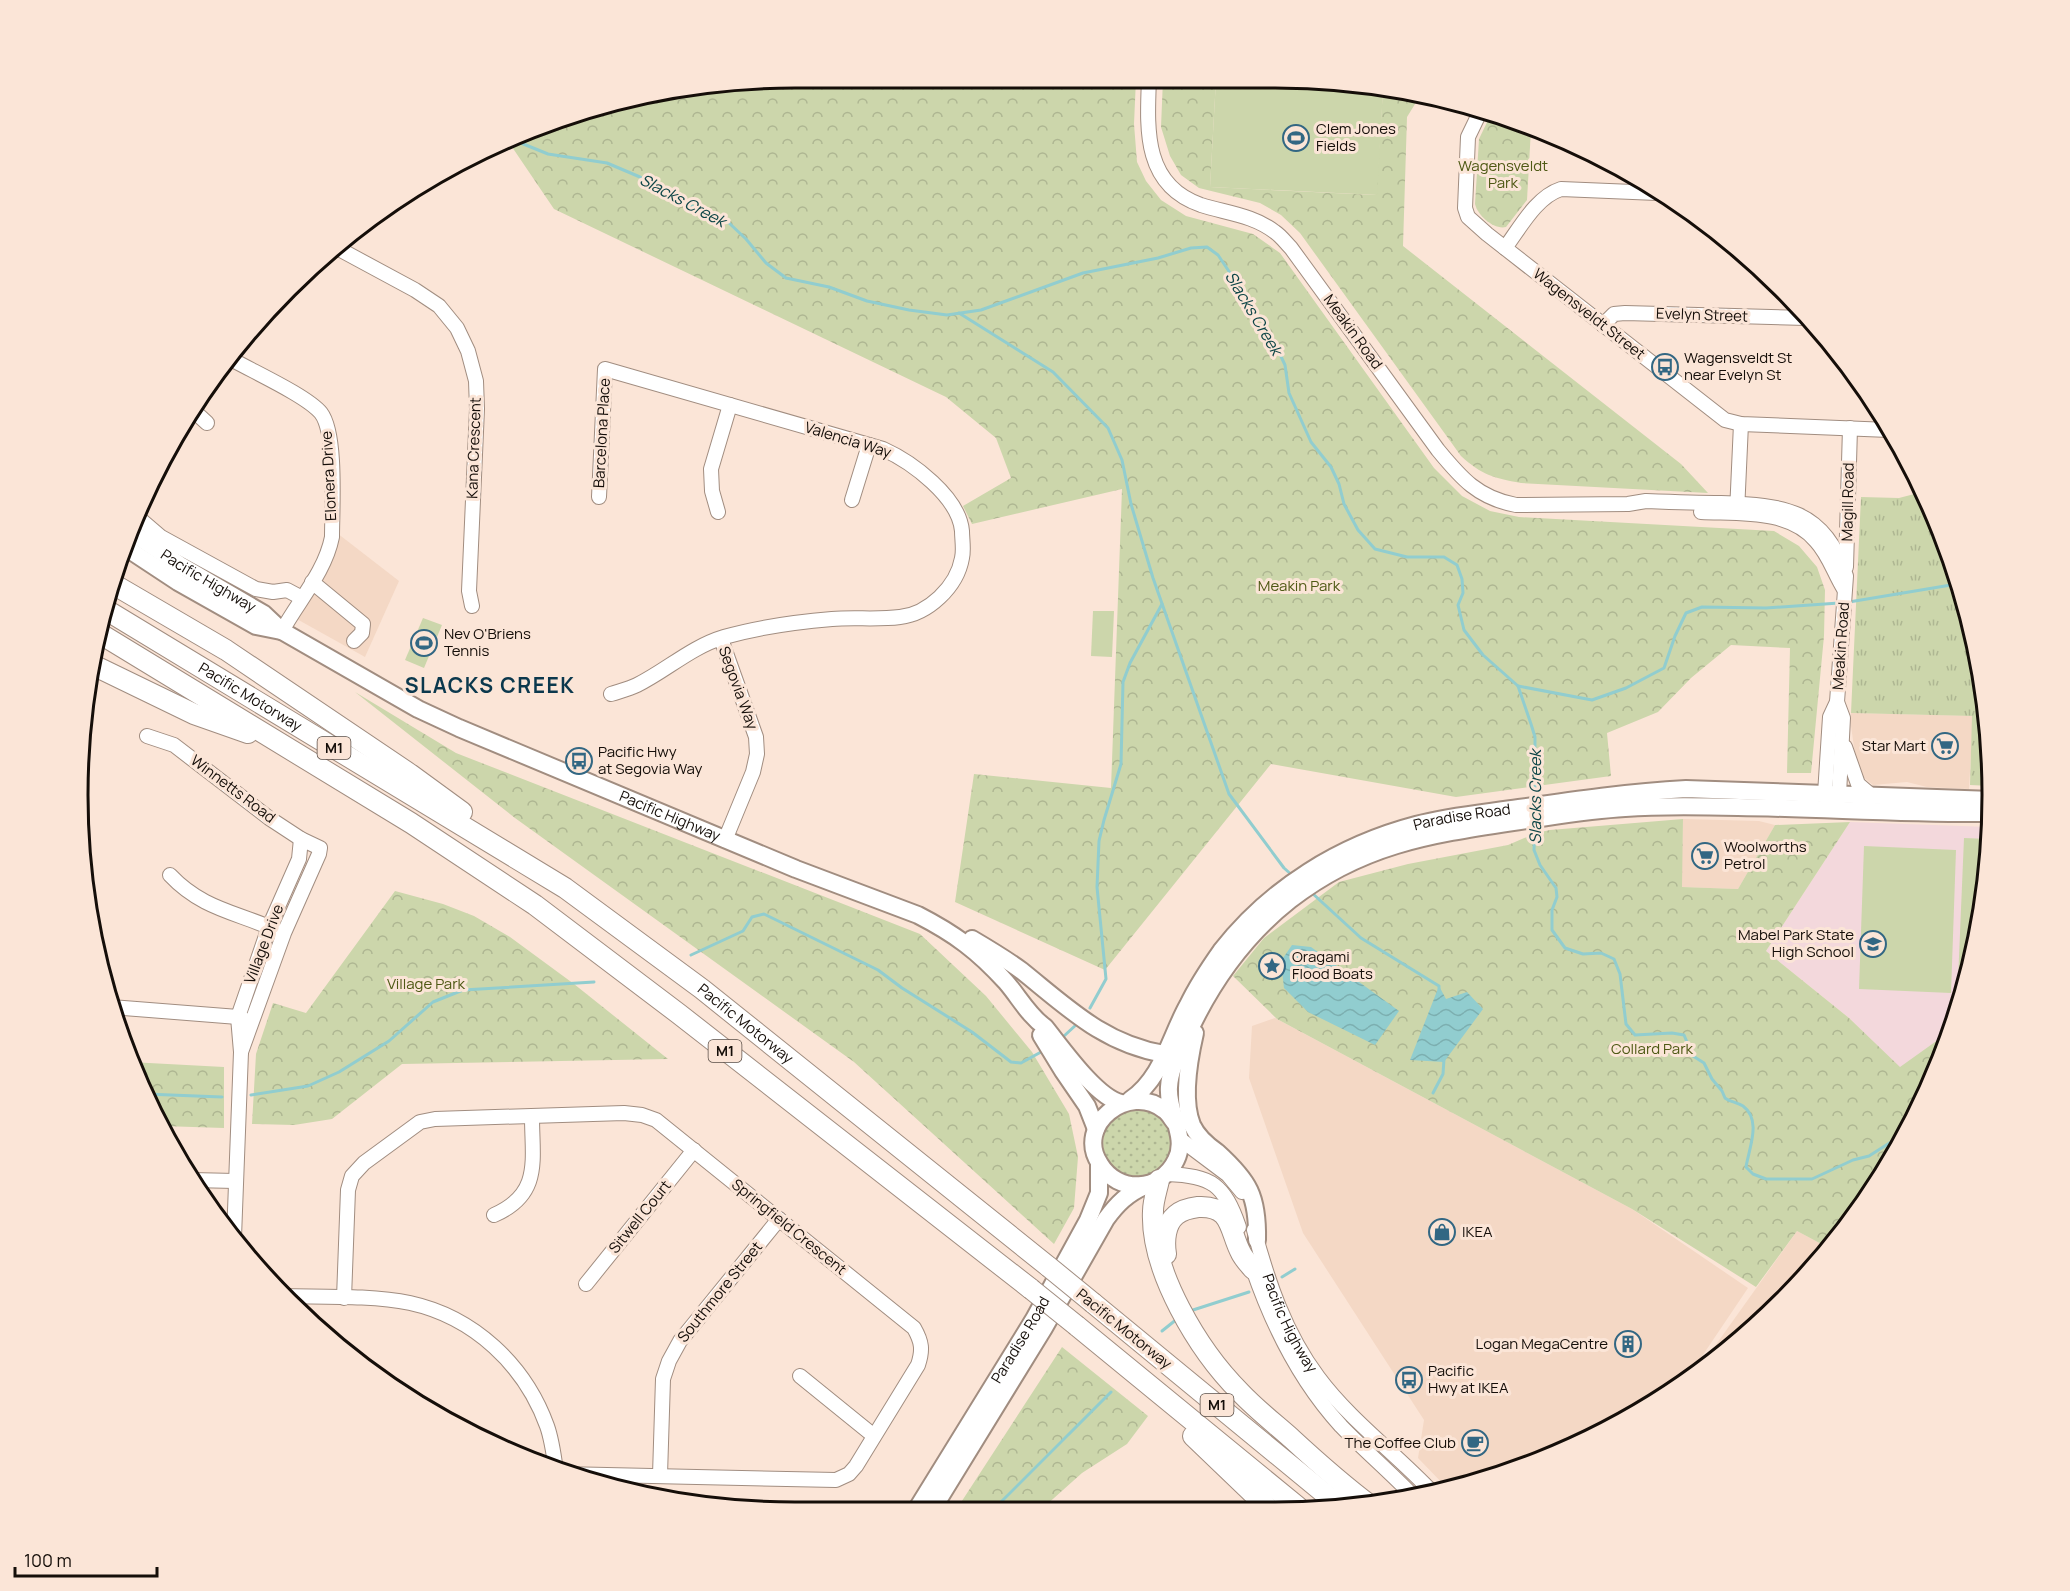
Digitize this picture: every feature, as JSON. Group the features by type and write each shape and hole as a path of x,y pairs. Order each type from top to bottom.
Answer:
{"highway":[{"path":"120,588 226,650 410,774 565,888"},
{"name":"Pacific Motorway","path":"113,614 565,888 702,989 1049,1267 1332,1500"},
{"name":"Pacific Motorway","path":"107,638 411,824 536,905 1031,1289 1291,1502"},
{"path":"100,669 194,714 288,748"},
{"path":"1157,1180 1153,1212 1154,1231 1161,1268 1169,1282 1179,1310 1209,1357 1240,1392 1359,1497"},
{"path":"1169,1282 1165,1235 1169,1224 1179,1212 1196,1207 1215,1209 1224,1214 1231,1225 1241,1253 1253,1269"},
{"path":"1077,1326 1262,1502"}],"main road":[{"name":"Pacific Highway","path":"138,537 180,565 264,614 282,631 418,709 725,840 918,915 959,938 1006,982 1036,1021 1045,1027 1106,1096 1126,1102"},
{"name":"Pacific Highway","path":"132,552 178,582 256,626 282,631"},
{"name":"Paradise Road","path":"1126,1102 1148,1086 1187,1005 1212,963 1245,924 1271,908 1347,849 1382,835 1409,827 1551,810 1872,796 1982,800"},
{"name":"Paradise Road","path":"1832,799 1981,812"},
{"name":"Paradise Road","path":"1178,1132 1170,1102 1169,1082 1178,1055 1200,1009 1229,963 1271,908"},
{"path":"959,938 969,938 997,953 1102,1033 1125,1044 1164,1054"},
{"path":"1200,1009 1189,1066 1189,1114 1192,1125 1201,1138 1232,1166 1247,1185 1257,1215 1257,1240"},
{"name":"Pacific Highway","path":"1036,1021 1038,1031 1087,1106 1096,1129"},
{"path":"1149,1101 1165,1110 1178,1132 1177,1158 1157,1180 1127,1185 1111,1178 1099,1164 1095,1153 1096,1129 1101,1118 1110,1109 1126,1102 1149,1101"},
{"name":"Paradise Road","path":"921,1502 1034,1319 1083,1228 1099,1193 1099,1164"},
{"name":"Paradise Road","path":"937,1502 1044,1328 1116,1204 1132,1191 1157,1180"}],"street":[{"name":"Meakin Road","path":"1149,89 1147,127 1152,156 1162,175 1176,191 1199,204 1257,221 1275,232 1291,248 1438,450 1461,478 1480,493 1498,501 1516,505 1628,504 1646,501 1737,509 1781,508 1803,517 1820,530 1835,548 1845,582 1837,702 1830,717 1832,799"},
{"name":"Wagensveldt Street","path":"1477,119 1468,137 1465,208 1471,221 1721,417 1740,424 1879,430"},
{"path":"1505,248 1550,192 1561,189 1643,192"},
{"name":"Kana Crescent","path":"344,252 415,290 438,306 457,328 468,351 476,381 477,410 469,591 472,606"},
{"name":"Evelyn Street","path":"1604,325 1614,314 1625,312 1795,318"},
{"name":"Elonera Drive","path":"237,362 309,402 321,413 328,426 331,442 332,537 325,561 282,631"},
{"name":"Valencia Way","path":"605,369 895,454 940,489 950,501 961,524 962,558 956,575 946,590 932,604 917,612 902,617 816,620 746,631 696,648 637,685 611,694"},
{"name":"Barcelona Place","path":"599,496 605,369"},
{"path":"718,512 712,490 711,469 730,405"},
{"path":"200,416 207,423"},
{"path":"1737,509 1740,424"},
{"name":"Magill Road","path":"1845,582 1850,429"},
{"path":"852,500 869,445"},
{"path":"143,522 161,537 256,589 273,592 287,590 302,598"},
{"path":"312,582 363,624 362,633 354,641"},
{"name":"Segovia Way","path":"721,639 756,737 757,754 753,772 725,840"},
{"name":"Meakin Road","path":"1832,799 1843,718 1837,702"},
{"name":"Winnetts Road","path":"147,736 174,745 269,818 301,839 318,846"},
{"path":"1842,736 1858,784 1872,796"},
{"name":"Village Drive","path":"234,1225 241,1052 238,1017 269,927 299,859 301,839"},
{"name":"Village Drive","path":"241,1052 284,933 319,854 318,846"},
{"path":"170,875 184,890 205,903 284,933"},
{"path":"122,1008 238,1017 253,1023"},
{"name":"Springfield Crescent","path":"344,1298 348,1190 352,1176 364,1162 420,1122 435,1119 642,1114 656,1120 914,1328 921,1341 922,1353 918,1365 856,1466 849,1474 836,1480 601,1474"},
{"path":"494,1215 508,1209 529,1187 532,1175 532,1117"},
{"name":"Pacific Highway","path":"1178,1132 1240,1187 1271,1290 1317,1377 1338,1401 1425,1486"},
{"name":"Sitwell Court","path":"586,1284 694,1150"},
{"name":"Pacific Highway","path":"1157,1180 1194,1176 1205,1179 1220,1189 1231,1205 1253,1269 1292,1359 1342,1426 1407,1490"},
{"path":"203,1180 235,1181"},
{"name":"Southmore Street","path":"660,1475 663,1379 669,1360 680,1341 779,1219"},
{"path":"298,1297 410,1303 437,1311 467,1325 491,1344 514,1367 529,1387 547,1427 554,1460"},
{"path":"800,1376 874,1436"}],"shaded area":[{"path":"337,533 399,581 365,657 295,618"},
{"path":"1851,713 1973,716 1969,789 1927,787 1907,782 1873,785 1862,776 1855,754"},
{"path":"1683,819 1759,821 1775,825 1738,889 1681,887"},
{"name":"Mabel Park State High School","path":"1850,822 1981,827 1968,933 1944,1023 1938,1040 1900,1068 1849,1018 1766,951"},
{"path":"1275,1018 1632,1209 1748,1288 1700,1360 1628,1408 1545,1449 1502,1465 1441,1482 1418,1458 1424,1420 1303,1233 1249,1078 1252,1026"},
{"path":"1797,1231 1821,1244 1774,1295 1741,1327 1712,1351"}],"green space":[{"name":"Meakin Park","path":"1136,89 1134,124 1137,162 1146,181 1161,200 1186,216 1253,234 1280,253 1434,468 1462,496 1490,511 1519,517 1774,531 1799,546 1817,567 1825,590 1824,636 1811,773 1787,773 1790,648 1731,645 1691,678 1658,712 1607,733 1611,776 1456,797 1271,764 1105,970 955,902 974,774 1111,788 1122,489 972,524 963,506 1011,478 996,438 946,397 554,209 512,148 568,126 658,102 749,90"},
{"path":"1163,89 1215,89 1210,187 1376,195 1383,97 1416,103 1407,117 1403,246 1681,464 1708,493 1521,483 1488,475 1475,468 1461,456 1300,233 1281,215 1260,203 1199,188 1181,175 1170,156 1161,127"},
{"name":"Clem Jones Fields","path":"1215,89 1321,90 1383,97 1377,195 1210,187"},
{"name":"Wagensveldt Park","path":"1487,122 1531,137 1527,200 1506,227 1487,221 1479,213 1475,204 1479,139"},
{"path":"1914,494 1944,568 1957,613 1968,658 1975,703 1982,786 1970,785 1972,716 1851,713 1861,497 1899,498"},
{"path":"1093,611 1114,611 1112,657 1091,656"},
{"name":"Nev O'Briens Tennis","path":"423,618 442,625 424,668 405,660"},
{"path":"355,692 456,753 920,934 986,996 1032,1052 1069,1114 1078,1157 1074,1208 1054,1244 854,1062 515,818"},
{"name":"Collard Park","path":"1683,819 1682,887 1738,889 1775,825 1850,822 1766,951 1849,1018 1900,1067 1938,1040 1909,1108 1887,1149 1835,1226 1821,1244 1797,1231 1756,1287 1632,1209 1277,1019 1233,976 1264,938 1339,882 1408,864 1508,845 1536,833"},
{"path":"1964,838 1980,839 1968,933 1958,973"},
{"path":"1864,846 1956,850 1951,993 1859,989"},
{"name":"Village Park","path":"395,891 443,904 474,916 510,937 574,984 668,1059 402,1064 332,1119 294,1125 252,1124 256,1054 273,1003 306,1013"},
{"path":"141,1063 224,1067 224,1128 171,1126"},
{"path":"1137,1109 1150,1112 1161,1119 1168,1130 1171,1143 1168,1156 1161,1167 1150,1174 1137,1177 1124,1174 1113,1167 1106,1156 1103,1143 1106,1130 1113,1119 1124,1112"},
{"path":"1062,1347 1148,1416 1127,1444 1082,1473 1050,1502 961,1502"}],"water":[{"path":"1292,945 1311,947 1399,1011 1375,1045 1308,1012 1284,988 1281,961"},
{"path":"1439,986 1446,999 1467,992 1483,1009 1444,1062 1410,1060"}],"waterway":[{"name":"Slacks Creek","path":"522,143 548,154 607,163 640,177 705,213 728,222 766,263 786,278 829,287 867,301 909,310 947,315 981,310 1083,273 1158,258 1191,248 1207,247 1218,255 1269,331 1285,365 1289,393 1311,442 1331,467 1339,484 1344,504 1358,530 1375,549 1407,557 1444,557 1457,565 1462,579 1463,593 1458,605 1464,630 1483,655 1518,686 1531,724 1535,737 1535,800"},
{"path":"959,313 1053,372 1108,428 1122,460 1131,504 1153,578 1229,794 1284,868 1293,876"},
{"path":"1849,602 1949,585"},
{"path":"1518,686 1592,700 1626,688 1664,668 1686,613 1702,607 1766,608 1839,603"},
{"path":"1090,1008 1106,979 1097,887 1099,841 1121,764 1123,682 1130,663 1162,604"},
{"name":"Slacks Creek","path":"1535,824 1534,850 1540,865 1556,888 1557,897 1552,910 1552,930 1565,948 1583,954 1601,953 1614,959 1620,974 1626,1024 1635,1035 1672,1033 1684,1035 1693,1056 1704,1063 1725,1098 1743,1106 1749,1112 1753,1135 1746,1167 1753,1174 1766,1179 1812,1179 1853,1160 1869,1156 1891,1142"},
{"path":"1312,893 1361,938 1439,986 1439,989"},
{"path":"691,955 743,931 752,917 764,914 878,970 902,988 972,1032 1011,1062 1021,1063 1041,1052"},
{"path":"251,1095 308,1086 339,1072 389,1041 433,1002 463,990 594,982"},
{"path":"1064,1036 1077,1024"},
{"path":"1433,1093 1443,1074 1444,1059"},
{"path":"155,1094 222,1097"},
{"path":"1282,1277 1295,1269"},
{"path":"1193,1310 1249,1292"},
{"path":"1162,1331 1177,1319"},
{"path":"1001,1502 1111,1392"}],"place":[{"name":"Clem Jones Fields","path":"1296,138"},
{"name":"Wagensveldt St near Evelyn St","path":"1665,367"},
{"name":"Nev O'Briens Tennis","path":"424,643"},
{"name":"Star Mart","path":"1945,746"},
{"name":"Pacific Hwy at Segovia Way","path":"579,761"},
{"name":"Woolworths Petrol","path":"1705,856"},
{"name":"Mabel Park State High School","path":"1873,944"},
{"name":"Oragami Flood Boats","path":"1272,966"},
{"name":"IKEA","path":"1442,1232"},
{"name":"Logan MegaCentre","path":"1628,1344"},
{"name":"Pacific Hwy at IKEA","path":"1409,1380"},
{"name":"The Coffee Club","path":"1475,1443"}],"district":[{"name":"SLACKS CREEK","path":"490,686"}]}
